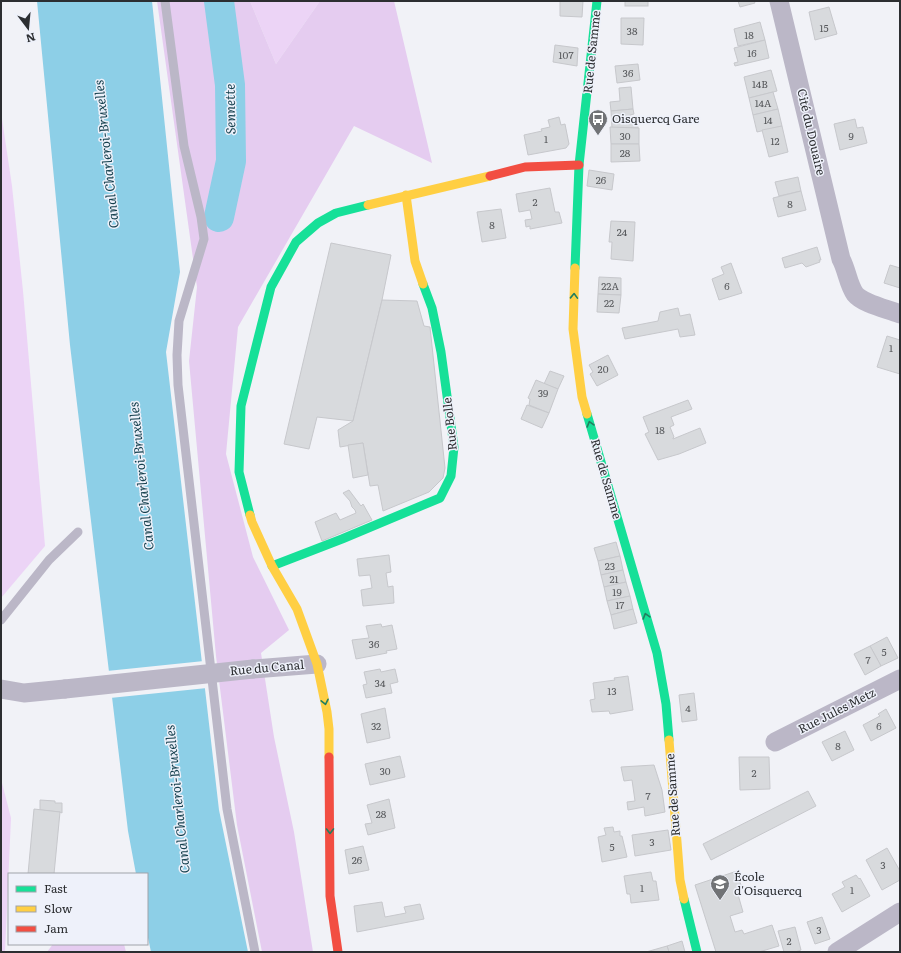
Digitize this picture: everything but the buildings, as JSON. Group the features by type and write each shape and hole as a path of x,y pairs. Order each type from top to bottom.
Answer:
{"street":[{"name":"Rue de Samme","path":"597,1 579,165 573,330 582,397 656,653 666,704 680,880 697,952"},
{"name":"Cité du Douaire","path":"779,1 841,259 850,284 855,294 865,301 900,314"},
{"path":"317,664 297,608 272,566 252,522 239,472 241,406 271,287 296,242 318,223 336,213 525,167 579,165"},
{"name":"Rue Bolle","path":"272,566 342,539 440,498 451,476 454,447 441,352 432,308 415,261 406,195"},
{"name":"Rue du Canal","path":"1,689 24,693 65,690 254,669 317,664 329,729 330,896 338,952"},
{"name":"Rue Jules Metz","path":"775,742 900,679"},
{"path":"837,952 900,912"}],"lane":[{"path":"165,1 184,146 201,217 204,239 179,321 177,355 178,385 227,809 255,952"},
{"path":"1,620 49,560 78,532"}],"shaded area":[{"path":"157,1 250,1 276,64 320,1 394,1 432,163 354,126 238,327 226,454 253,557 289,630 261,653 274,737 294,832 313,952 262,952 237,825 216,656 189,361 197,287"},
{"path":"250,1 320,1 276,64"},
{"path":"1,112 12,186 23,291 45,546 1,598"},
{"path":"1,779 11,818 5,952 1,952"},
{"path":"52,945 124,945 126,952 47,952"}],"water":[{"name":"Canal Charleroi-Bruxelles","path":"37,1 152,1 180,272 166,352 219,810 248,952 151,952 148,938 148,873 136,873 128,831 70,345"}],"pier":[{"path":"204,661 207,688 110,698 107,671"}],"waterway":[{"name":"Sennette","path":"219,1 230,85 231,161 219,217"}],"traffic: fast":[{"path":"575,268 579,165 597,1"},
{"path":"250,515 239,472 241,406 271,287 296,242 318,223 336,213 368,205"},
{"path":"272,566 342,539 440,498 451,476 454,447 441,352 432,308 423,284"},
{"path":"587,414 657,653 666,704 669,740"},
{"path":"684,899 697,952"}],"traffic: slow":[{"path":"368,205 490,176"},
{"path":"406,195 415,261 423,284"},
{"path":"575,268 573,329 582,397 587,414"},
{"path":"250,515 272,566 297,609 317,664 327,712 329,729 329,757"},
{"path":"669,740 680,880 684,899"}],"traffic: jam":[{"path":"490,176 525,167 579,165"},
{"path":"329,757 330,896 338,952"}],"place":[{"name":"Oisquercq Gare","path":"598,136"},
{"name":"École d'Oisquercq","path":"720,901"}]}
